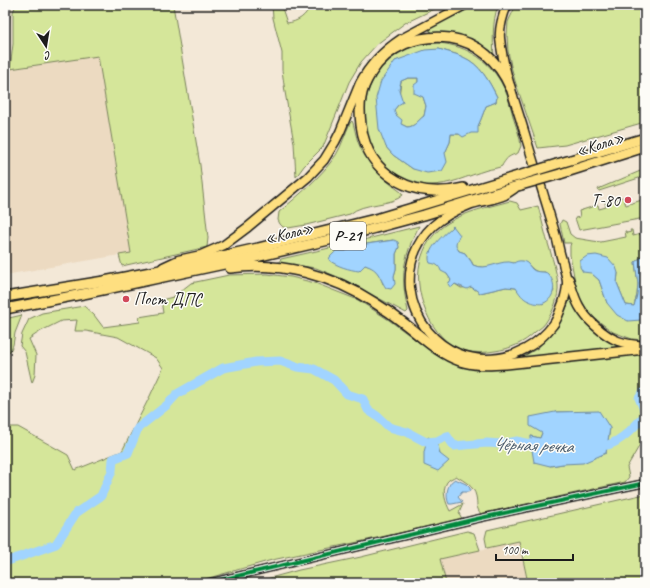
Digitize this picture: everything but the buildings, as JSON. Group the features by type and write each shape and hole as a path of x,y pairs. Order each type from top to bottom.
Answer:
{"highway":[{"path":"508,180 485,181 462,188 445,191 414,188 397,181 388,175 372,157 362,132 360,107 361,97 365,85 373,70 387,54 398,46 422,38 436,37 453,39 470,44 479,49 498,66 510,87"},
{"name":"«Кола»","path":"5,310 256,257 346,236 424,215 520,180 557,164 645,138"},
{"name":"«Кола»","path":"5,297 151,272 258,248 344,227 508,180 520,180 560,174 645,147"},
{"path":"173,275 255,266 285,268 318,275 336,282 365,297 449,356 472,364 506,364 645,347"}],"main road":[{"path":"151,272 178,260 201,255 224,245 288,194 316,169 330,151 340,132 363,77 376,59 401,39 465,5"},
{"path":"507,5 500,36 505,67 557,240 567,282 566,294 554,324 543,336 529,346 512,355 496,359 479,359 463,356 450,350 435,339 424,327 419,318 414,306 410,286 411,267 415,251 420,242 433,226 452,213 469,205 504,195 520,180"},
{"path":"557,240 563,255 573,293 579,307 591,323 617,340 645,347"}],"street":[{"path":"208,583 476,519 645,483"}],"shaded area":[{"path":"98,55 131,253 5,275 5,70"},
{"path":"519,541 528,583 446,583 440,559"}],"green space":[{"path":"5,5 11,5 5,56"},
{"path":"16,5 173,5 200,165 208,238 207,247 122,266 119,255 131,253 98,56 10,69 13,44 13,12"},
{"path":"272,5 281,5 287,23 301,18 307,12 310,5 443,5 405,23 377,44 361,62 349,82 323,147 304,166 296,177 294,143 282,70 282,53 273,18"},
{"path":"477,5 498,5 493,37 494,57 432,33 428,29"},
{"path":"516,5 645,5 645,122 565,145 538,148 515,81 508,51 508,22"},
{"path":"439,43 469,51 478,56 499,78 507,96 521,146 518,153 508,158 501,167 445,184 429,185 420,184 406,179 389,169 376,154 368,137 365,119 366,100 372,82 383,66 398,53 417,46","holes":["439,49 457,54 474,64 487,79 497,97 496,102 486,106 478,126 459,134 451,134 450,142 445,153 413,169 393,155 386,147 395,61"]},
{"path":"408,78 418,78 426,106 424,116 410,127 400,124 394,110 398,105 401,81"},
{"path":"352,121 361,150 370,164 403,195 392,201 362,208 350,214 306,225 288,228 283,227 278,220 279,212 324,171 336,155"},
{"path":"645,169 645,176 599,191 598,189"},
{"path":"623,197 626,205 645,199 645,218 579,230 575,218 580,217 579,211 598,205 599,209 606,207 605,202"},
{"path":"510,201 517,203 521,210 538,206 557,276 558,290 555,304 544,325 531,336 516,345 491,352 465,351 453,346 442,337 426,312 421,297 419,283 419,269 422,256 426,246 439,229 455,219 470,212","holes":["453,226 456,247 459,251 465,253 473,265 477,267 488,267 509,263 527,263 531,268 539,272 545,272 554,291 543,304 516,288 506,287 480,293 471,287 461,288 455,284 448,284 451,280 437,264 444,235"]},
{"path":"562,220 566,222 570,234 575,238 601,242 626,237 625,231 627,233 631,232 630,230 632,230 633,236 641,234 640,228 645,227 645,254 635,262 638,284 634,306 626,305 617,283 618,273 591,273 599,280 607,303 641,320 645,317 645,340 632,339 613,332 589,314 577,292 570,255 571,243 564,243 560,224"},
{"path":"419,226 406,257 404,288 408,311 406,313 345,280 316,268 278,263 281,259","holes":["393,240 399,247 396,254 396,269 394,276 383,284 380,276 374,268 365,265 340,265 332,262 336,251 346,251 353,246"]},
{"path":"267,274 291,277 315,283 358,300 389,320 420,343 447,359 466,366 490,370 645,354 645,434 627,467 629,477 625,482 481,514 477,507 475,492 468,484 456,476 447,482 444,493 450,511 463,504 459,513 462,519 272,560 191,583 5,583 5,427 18,427 68,455 75,470 122,451 163,368 156,358 118,337 86,331 75,331 77,320 61,321 29,339 36,355 35,375 32,383 25,352 20,346 22,334 29,319 42,313 84,306 94,315 103,327 140,322 139,317 163,313 161,300 173,297 191,283 229,275","holes":["555,412 568,412 610,428 606,453 550,466 531,436 540,438"]},
{"path":"571,296 574,301 624,347 519,359 538,348 556,327 564,314"},
{"path":"22,315 15,333 13,345 10,351 5,354 5,319"},
{"path":"645,494 645,583 528,583 519,541 487,548 485,538 487,530"},
{"path":"467,531 474,533 480,550 440,559 446,583 252,583 299,570 361,557"}],"water":[{"path":"439,49 457,54 469,60 483,74 497,97 496,102 486,106 478,126 478,133 471,133 463,137 459,134 451,134 450,142 445,153 447,162 442,171 427,173 413,169 393,155 386,147 379,129 376,98 381,81 395,61 425,50","holes":["408,78 418,78 418,82 414,85 414,93 423,97 426,106 424,116 414,125 407,127 401,124 402,120 396,115 394,110 403,102 399,90 401,81"]},
{"path":"453,226 460,235 456,243 457,249 465,253 473,265 483,267 504,262 514,263 523,261 536,271 547,273 551,278 554,290 551,298 542,304 539,304 525,299 516,288 506,287 480,293 471,287 467,289 455,284 451,288 448,284 451,280 447,274 441,271 437,265 430,263 429,258 430,253 436,243"},
{"path":"394,240 398,242 399,247 396,254 396,269 394,276 395,284 391,289 386,288 376,271 370,267 365,265 359,271 347,269 329,260 336,251 346,251 353,246"},
{"path":"645,254 645,317 641,320 628,321 617,315 607,303 599,280 591,273 583,272 580,267 580,261 587,256 596,255 608,258 616,267 618,273 617,283 626,305 634,306 638,284 635,262"},
{"path":"599,411 610,428 606,453 583,463 550,466 534,462 531,436 540,438 542,433 530,426 530,417 555,412"},
{"path":"428,437 437,441 440,454 449,461 438,471 424,465 424,452"},
{"path":"455,479 466,484 470,488 470,491 462,492 458,497 462,502 449,504 447,497 448,490 450,483"}],"waterway":[{"name":"Чёрная речка","path":"5,562 56,544 76,513 101,496 112,471 113,459 128,453 138,428 167,405 177,394 223,368 256,362 280,361 297,367 314,369 334,380 347,394 363,399 368,410 389,427 407,432 426,442 437,441 447,436 454,446 487,443 502,444 517,441 543,446"},
{"path":"645,391 639,398 645,412"},
{"path":"596,446 608,445 619,440 645,415"}],"cycle path":[{"path":"208,583 476,519 645,483"}],"place":[{"name":"Т-80","path":"628,200"},
{"name":"Пост ДПС","path":"126,299"}]}
